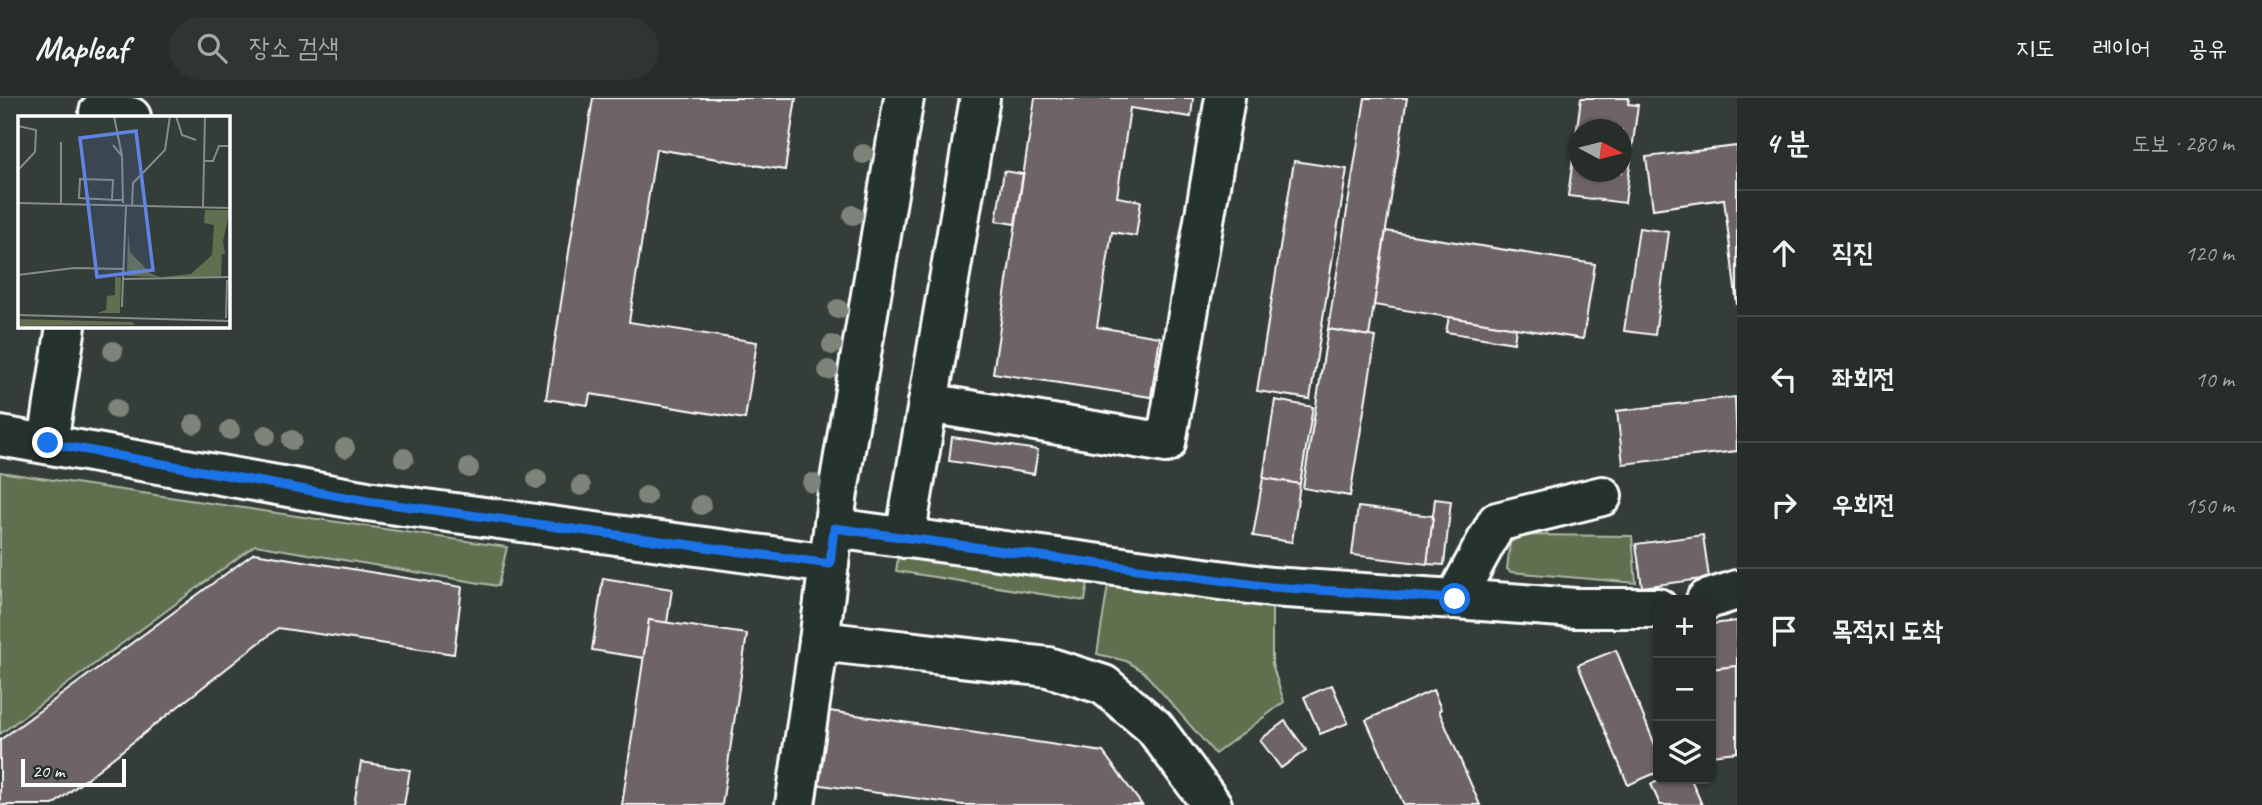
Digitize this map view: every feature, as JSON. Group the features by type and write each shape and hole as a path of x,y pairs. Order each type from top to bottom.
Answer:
{"street":[{"path":"794,805 832,546 904,98"},
{"path":"905,538 980,98"},
{"path":"928,403 1166,443 1225,98"},
{"path":"48,443 66,327"},
{"path":"0,436 367,501 832,546 905,538 1271,587 1575,608 1653,608"},
{"path":"1455,599 1496,522 1602,496"},
{"path":"1716,597 1737,590"},
{"path":"819,641 1048,667 1104,685 1154,727 1212,805"}],"green space":[{"path":"0,472 507,547 498,586 255,545 0,734"},
{"path":"1521,535 1632,536 1636,583 1511,572 1507,569 1510,543"},
{"path":"899,551 1088,582 1085,601 896,571"},
{"path":"1108,585 1272,607 1272,664 1284,702 1215,754 1144,672 1126,661 1097,654"}],"building":[{"path":"593,98 796,98 785,170 656,149 629,322 757,342 745,419 590,394 588,405 546,399"},
{"path":"1035,98 1193,98 1191,117 1130,108 1117,197 1141,201 1136,236 1112,232 1097,327 1160,337 1151,397 993,373"},
{"path":"1365,98 1407,98 1369,336 1328,329"},
{"path":"1581,98 1629,98 1628,104 1638,105 1632,150 1632,119 1578,119"},
{"path":"1737,146 1737,305 1724,199 1653,209 1646,157"},
{"path":"1294,161 1347,169 1310,399 1257,391"},
{"path":"1004,171 1023,174 1015,224 996,221"},
{"path":"1570,182 1628,182 1625,203 1568,196"},
{"path":"1639,228 1669,232 1655,335 1624,331"},
{"path":"1386,231 1595,264 1583,339 1374,305"},
{"path":"1449,317 1516,328 1514,343 1446,332"},
{"path":"1328,329 1376,337 1350,496 1303,488"},
{"path":"1735,397 1737,451 1623,464 1617,411"},
{"path":"1275,400 1313,407 1300,484 1263,478"},
{"path":"952,437 1038,450 1034,474 949,461"},
{"path":"1263,478 1300,484 1292,542 1253,536"},
{"path":"1435,499 1451,501 1444,565 1427,564"},
{"path":"1358,507 1433,516 1427,564 1352,555"},
{"path":"1703,535 1709,578 1642,587 1636,544"},
{"path":"254,553 462,587 454,654 278,628 53,805 0,805 0,740"},
{"path":"603,578 672,589 667,623 649,620 644,658 592,650"},
{"path":"649,620 747,634 722,805 622,805"},
{"path":"1737,621 1737,666 1716,668 1716,623"},
{"path":"1616,650 1653,740 1653,774 1628,785 1578,665"},
{"path":"1737,666 1737,752 1716,754 1716,668"},
{"path":"1332,685 1348,723 1320,734 1304,697"},
{"path":"1433,690 1441,709 1439,711 1480,805 1404,805 1366,720"},
{"path":"823,710 1103,752 1142,805 963,805 814,784"},
{"path":"1285,721 1306,750 1281,768 1260,740"},
{"path":"361,762 410,770 404,805 354,805"},
{"path":"1651,784 1693,784 1702,805 1660,805"}],"route":[{"path":"48,443 367,501 830,564 834,528 1271,587 1455,599"}]}
